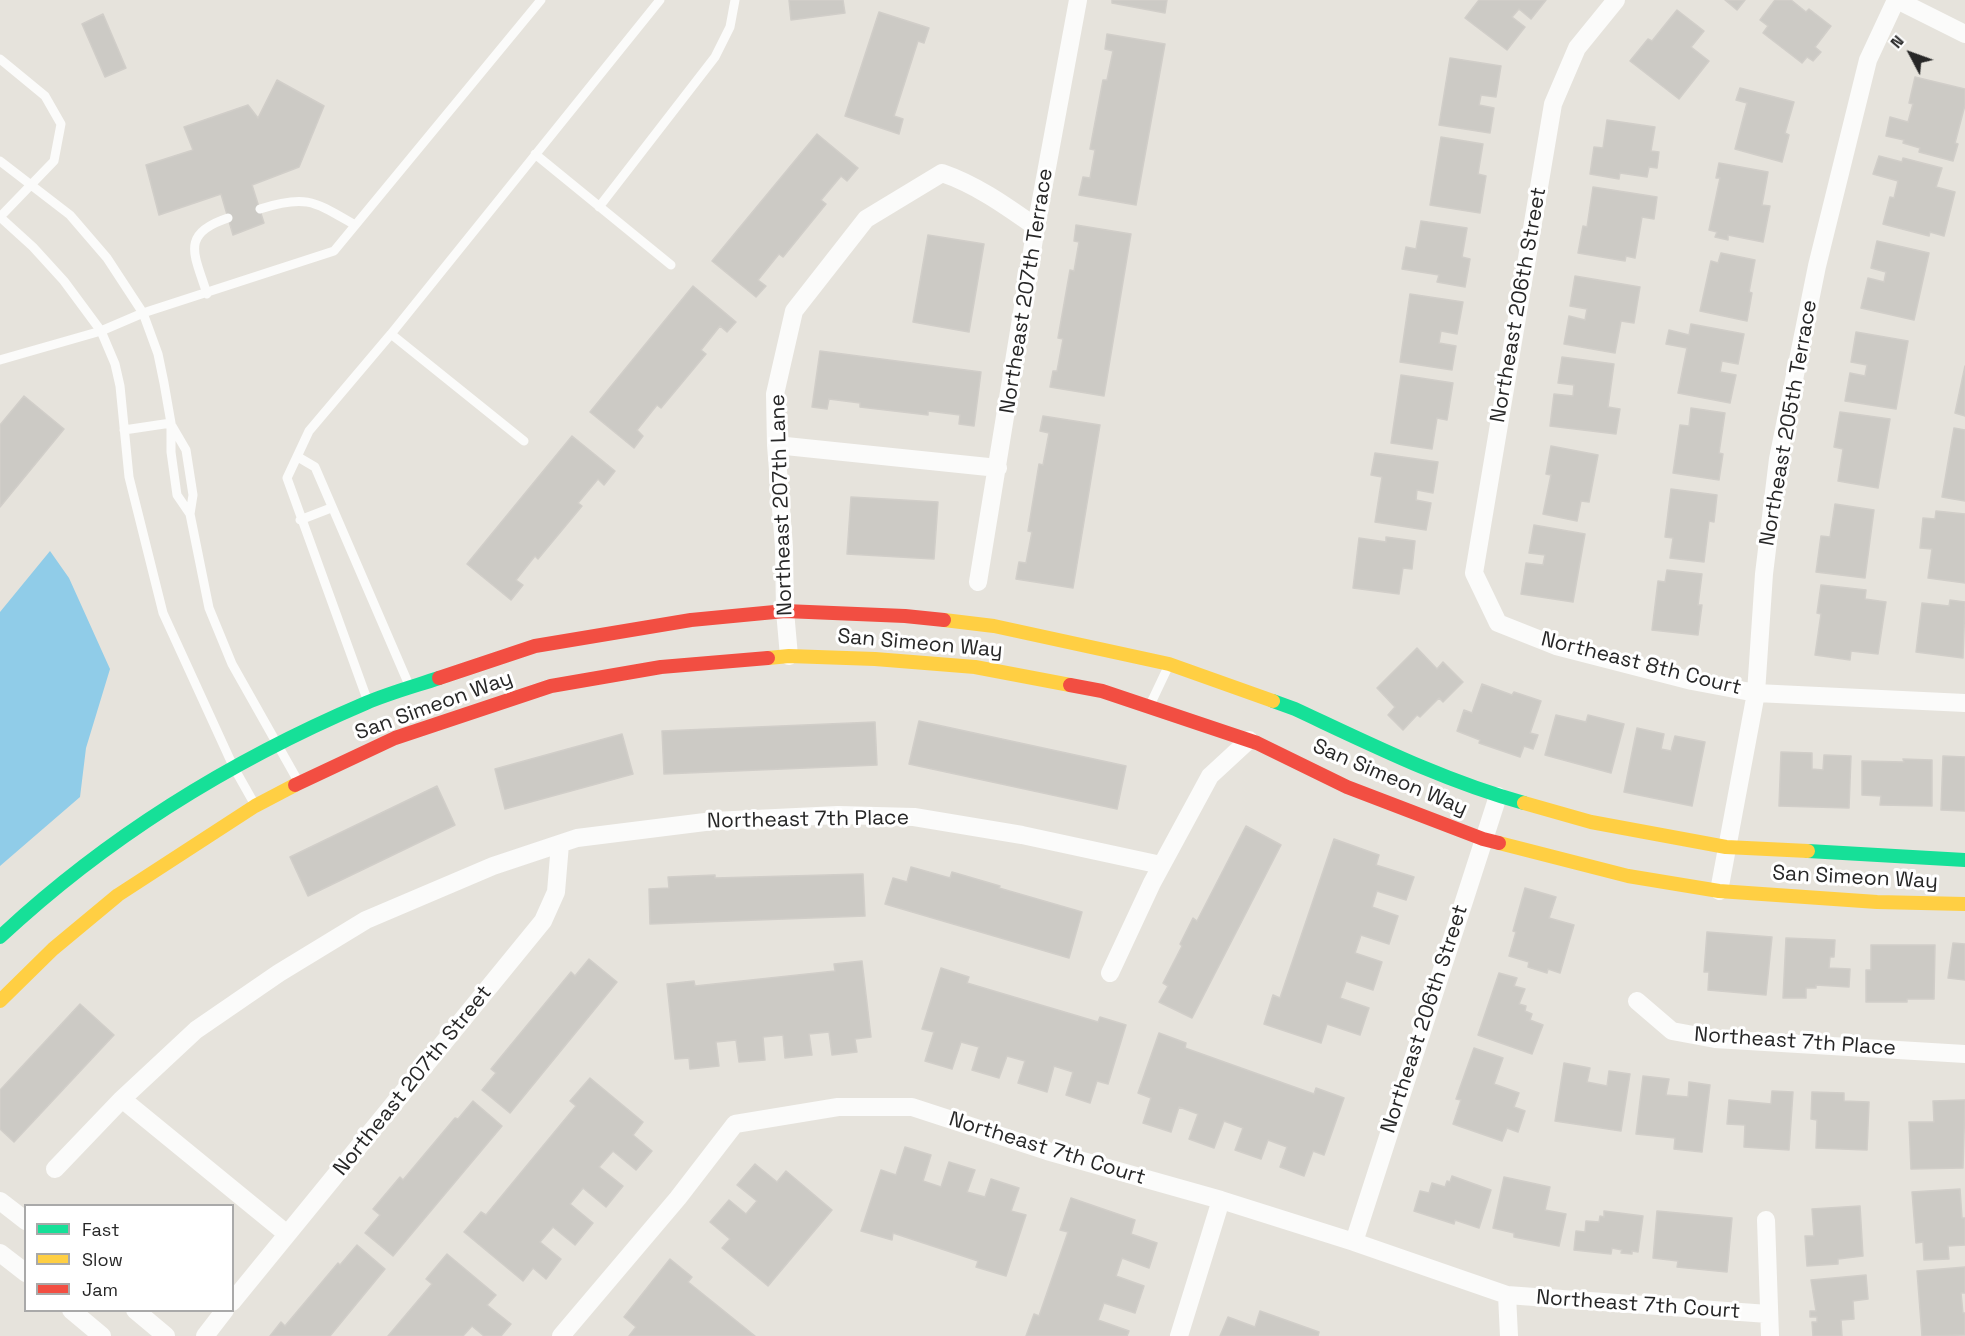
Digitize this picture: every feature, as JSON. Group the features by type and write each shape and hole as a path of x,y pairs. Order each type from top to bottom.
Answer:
{"street":[{"name":"Northeast 207th Terrace","path":"978,582 1036,227 1078,0"},
{"name":"Northeast 206th Street","path":"1498,623 1474,573 1553,104 1577,48 1616,0"},
{"path":"1896,0 1965,34"},
{"name":"Northeast 205th Terrace","path":"1719,891 1756,693 1764,574 1778,459 1812,288 1868,60 1896,0"},
{"name":"Northeast 207th Lane","path":"789,656 775,394 794,311 866,219 942,173 965,181 1036,227"},
{"path":"776,445 998,468"},
{"name":"San Simeon Way","path":"0,937 31,908 135,827 233,766 368,702 536,646 691,620 785,611 905,616 994,626 1169,664 1295,710 1425,769 1498,796 1591,822 1726,847 1965,860"},
{"name":"Northeast 8th Court","path":"1498,623 1556,646 1692,681 1756,693 1965,703"},
{"name":"San Simeon Way","path":"0,1001 53,949 118,895 255,806 394,738 551,686 661,667 789,656 875,659 975,667 1102,691 1150,705 1249,740 1347,787 1483,839 1628,876 1719,891 1877,902 1965,904"},
{"path":"1110,973 1161,865 1210,776 1249,740"},
{"name":"Northeast 206th Street","path":"1354,1242 1498,796"},
{"name":"Northeast 7th Place","path":"55,1168 122,1099 196,1030 279,973 366,920 493,866 577,838 712,820 838,815 914,817 1022,835 1161,865"},
{"name":"Northeast 207th Street","path":"234,1300 543,921 556,892 560,844"},
{"name":"Northeast 7th Place","path":"1637,1001 1672,1031 1715,1039 1965,1054"},
{"path":"122,1099 287,1234"},
{"name":"Northeast 7th Court","path":"561,1336 678,1198 735,1125 838,1107 912,1107 1047,1151 1221,1200 1354,1242 1507,1295 1768,1314"},
{"path":"1179,1336 1221,1200"},
{"path":"0,1201 24,1219"},
{"path":"1766,1220 1770,1336"},
{"path":"0,1253 24,1271"},
{"path":"1507,1295 1509,1336"},
{"path":"72,1312 102,1336"},
{"path":"136,1312 166,1336"},
{"path":"205,1336 224,1312"}],"lane":[{"path":"0,360 101,331 144,313 334,251 541,0"},
{"path":"368,702 286,478 309,430 391,334 660,0"},
{"path":"599,207 715,57 729,27 735,0"},
{"path":"0,59 45,96 62,124 54,161 0,217 33,247 64,281 101,331 115,364 120,386 129,477 163,613 233,766 255,806"},
{"path":"535,154 671,266"},
{"path":"0,161 70,215 107,258 144,313 158,354 171,423 171,452 177,495 190,514"},
{"path":"260,209 295,201 315,202 355,225"},
{"path":"207,294 194,251 195,238 207,226 228,218"},
{"path":"391,334 524,441"},
{"path":"124,430 171,423"},
{"path":"171,423 186,450 193,495 190,514 209,608 232,664 299,783"},
{"path":"298,457 315,467 410,687"},
{"path":"300,520 332,508"},
{"path":"1150,705 1169,664"}],"water":[{"path":"50,551 69,578 110,669 86,748 80,797 0,866 0,612"}],"building":[{"path":"789,0 843,0 845,13 791,20"},
{"path":"1112,0 1167,0 1165,13 1112,3"},
{"path":"1479,0 1546,0 1531,19 1519,9 1512,17 1525,27 1507,50 1465,18"},
{"path":"1725,0 1745,0 1737,10"},
{"path":"1775,0 1791,0 1806,12 1809,9 1831,26 1815,47 1821,52 1813,61 1807,57 1802,63 1763,33 1768,26 1760,20"},
{"path":"1677,10 1704,31 1691,47 1709,61 1679,99 1630,61 1648,39 1652,41"},
{"path":"879,12 929,28 924,43 918,41 894,116 903,119 899,134 845,116"},
{"path":"103,14 126,68 105,77 82,24"},
{"path":"1107,34 1165,44 1136,205 1079,195 1083,177 1090,178 1095,150 1090,149 1103,80 1107,80 1113,51 1105,49"},
{"path":"1450,58 1501,66 1496,97 1481,95 1479,105 1494,108 1490,133 1439,125"},
{"path":"1915,77 1965,89 1965,105 1955,143 1958,144 1953,161 1919,152 1920,148 1903,143 1904,140 1886,136 1890,117 1908,122 1913,104 1909,103"},
{"path":"277,80 324,106 299,167 252,185 264,223 233,235 221,194 159,215 146,165 193,150 184,127 248,105 258,118"},
{"path":"1740,88 1794,102 1785,133 1789,135 1782,162 1735,149 1747,103 1736,100"},
{"path":"1607,120 1655,127 1651,151 1659,152 1657,168 1649,167 1647,177 1620,173 1619,179 1590,174 1594,147 1603,148"},
{"path":"817,134 858,168 847,181 841,176 821,200 826,204 783,257 779,254 758,280 766,286 756,297 712,261"},
{"path":"1441,137 1483,144 1478,174 1486,176 1480,213 1430,205"},
{"path":"1879,156 1902,162 1903,158 1942,168 1936,187 1955,192 1944,236 1930,232 1929,236 1883,224 1890,197 1894,198 1898,181 1873,174"},
{"path":"1719,163 1768,172 1762,205 1770,206 1763,242 1728,235 1728,240 1715,237 1717,232 1709,230 1720,178 1716,178"},
{"path":"1593,187 1657,197 1654,219 1642,217 1635,258 1626,256 1625,261 1578,253 1583,226 1587,227"},
{"path":"1421,221 1467,228 1462,257 1470,259 1465,287 1437,282 1439,275 1402,269 1406,247 1416,249"},
{"path":"1076,225 1131,234 1104,396 1050,387 1053,371 1057,371 1063,339 1058,338 1070,270 1074,271 1079,242 1074,241"},
{"path":"928,235 984,244 969,332 913,322"},
{"path":"1877,241 1929,253 1914,320 1861,308 1868,278 1884,282 1886,272 1871,268"},
{"path":"1721,253 1755,260 1747,321 1700,311 1711,261 1718,263"},
{"path":"1575,276 1640,287 1634,323 1621,321 1615,353 1564,344 1569,316 1585,320 1587,309 1570,306"},
{"path":"693,286 736,322 727,332 720,326 701,350 706,354 661,408 657,405 637,430 643,436 634,448 590,412"},
{"path":"1410,294 1463,302 1457,334 1441,331 1439,343 1456,346 1452,370 1400,362"},
{"path":"1691,324 1744,334 1738,364 1722,361 1720,372 1736,375 1730,403 1678,393 1687,348 1666,344 1669,330 1689,335"},
{"path":"1856,332 1908,341 1896,409 1845,401 1850,373 1865,376 1867,365 1851,362"},
{"path":"820,351 981,372 974,426 959,424 960,415 928,411 928,415 860,407 860,403 829,399 827,409 812,407"},
{"path":"1562,357 1614,364 1608,407 1620,409 1616,434 1550,426 1554,394 1573,396 1574,385 1558,383"},
{"path":"1965,366 1965,416 1955,413"},
{"path":"1401,375 1453,383 1447,420 1437,418 1432,449 1391,443"},
{"path":"24,396 64,429 0,507 0,425"},
{"path":"1691,408 1725,413 1719,453 1723,454 1719,480 1673,473 1680,425 1689,426"},
{"path":"1840,412 1890,419 1878,488 1838,481 1843,449 1834,447"},
{"path":"1043,416 1100,425 1073,588 1016,579 1019,562 1026,563 1032,532 1028,531 1039,464 1043,465 1049,433 1040,431"},
{"path":"1954,428 1965,430 1965,501 1942,497"},
{"path":"572,436 615,471 604,485 598,479 578,503 582,506 538,559 535,556 516,580 523,585 511,600 467,564"},
{"path":"1551,446 1598,455 1589,502 1581,501 1577,521 1543,514 1551,475 1546,474"},
{"path":"1375,453 1438,462 1433,493 1417,490 1416,500 1431,503 1426,530 1375,522 1382,477 1371,475"},
{"path":"1671,489 1717,495 1714,522 1709,521 1704,562 1670,558 1673,538 1665,537"},
{"path":"851,497 938,502 934,559 847,554"},
{"path":"1835,504 1874,510 1865,578 1816,572 1821,536 1830,537"},
{"path":"1936,511 1965,514 1965,583 1928,578 1932,549 1920,548 1923,518 1935,519"},
{"path":"1534,525 1585,534 1573,602 1521,594 1526,563 1543,565 1545,555 1529,553"},
{"path":"1386,537 1415,541 1412,569 1403,568 1399,594 1353,588 1359,538 1386,542"},
{"path":"1667,570 1702,574 1698,605 1702,605 1698,635 1652,630 1658,581 1665,582"},
{"path":"1821,585 1866,590 1865,599 1886,602 1878,654 1851,651 1850,660 1815,655 1821,614 1817,613"},
{"path":"1950,600 1965,602 1963,658 1916,652 1922,603 1949,606"},
{"path":"1417,648 1437,669 1443,662 1463,682 1443,702 1439,698 1420,717 1417,715 1403,730 1388,715 1395,707 1377,688"},
{"path":"1482,684 1512,695 1514,692 1541,701 1530,733 1538,735 1533,749 1524,746 1520,757 1479,743 1480,740 1457,731 1464,710 1472,713"},
{"path":"1556,715 1586,722 1588,715 1624,724 1611,773 1545,755"},
{"path":"919,721 1126,766 1117,809 909,764"},
{"path":"875,722 877,765 664,774 662,731"},
{"path":"1637,728 1664,734 1661,749 1671,751 1675,736 1705,742 1692,806 1624,792"},
{"path":"622,734 633,774 505,809 495,769"},
{"path":"1781,752 1812,753 1812,769 1823,770 1824,755 1851,756 1849,808 1779,806"},
{"path":"1943,756 1965,757 1965,811 1941,810"},
{"path":"1903,759 1932,760 1932,806 1880,805 1881,796 1862,795 1862,761 1904,762"},
{"path":"437,786 455,825 308,896 290,857"},
{"path":"1246,826 1281,845 1192,1018 1159,1002 1168,986 1163,983 1193,918 1197,921"},
{"path":"1334,839 1379,855 1376,865 1414,877 1406,900 1377,891 1372,907 1398,916 1389,944 1361,935 1355,953 1382,962 1373,990 1346,981 1340,998 1369,1008 1360,1035 1327,1024 1321,1043 1264,1024 1273,995 1280,998"},
{"path":"911,867 950,878 952,872 1082,912 1069,958 885,904 893,878 907,882"},
{"path":"863,874 865,916 650,924 649,889 669,888 668,877"},
{"path":"1525,888 1556,897 1549,918 1574,925 1560,973 1548,969 1547,973 1528,967 1529,962 1509,956 1516,932 1513,931"},
{"path":"1707,932 1772,937 1766,995 1708,990 1709,972 1704,972"},
{"path":"1786,938 1835,940 1834,957 1830,957 1829,968 1850,969 1849,987 1816,985 1816,988 1806,988 1806,998 1783,998"},
{"path":"1953,943 1965,944 1965,980 1948,978"},
{"path":"1871,945 1935,945 1934,999 1907,999 1907,1002 1866,1002 1866,970 1871,970"},
{"path":"589,959 617,982 510,1113 482,1090 496,1073 491,1069 571,972 575,976"},
{"path":"862,961 871,1037 855,1039 857,1052 832,1055 829,1032 809,1034 812,1055 785,1058 783,1035 763,1037 765,1060 739,1062 736,1040 716,1042 719,1066 690,1069 689,1058 675,1059 667,984 694,981 695,986 835,971 834,964"},
{"path":"941,968 969,977 967,983 1098,1022 1100,1017 1126,1025 1108,1084 1097,1081 1090,1103 1066,1095 1073,1072 1054,1066 1047,1092 1018,1083 1025,1061 1007,1056 999,1078 972,1070 979,1047 961,1042 952,1069 925,1061 934,1032 922,1029"},
{"path":"1499,973 1517,978 1514,986 1525,989 1519,1004 1526,1006 1525,1011 1532,1014 1530,1020 1543,1025 1532,1054 1478,1035"},
{"path":"80,1004 114,1035 14,1142 0,1129 0,1090"},
{"path":"1159,1033 1186,1043 1185,1048 1314,1094 1316,1088 1344,1098 1324,1155 1313,1151 1304,1176 1280,1167 1287,1147 1268,1140 1261,1159 1235,1150 1243,1128 1224,1121 1214,1148 1189,1139 1198,1114 1179,1107 1171,1132 1143,1123 1151,1098 1138,1093"},
{"path":"1474,1048 1503,1058 1494,1084 1519,1093 1514,1107 1525,1111 1518,1132 1507,1128 1502,1141 1453,1124 1461,1100 1456,1099"},
{"path":"1564,1063 1590,1068 1587,1082 1607,1086 1609,1071 1630,1074 1621,1131 1555,1121"},
{"path":"1643,1076 1669,1079 1666,1095 1688,1097 1689,1082 1710,1085 1702,1152 1674,1149 1675,1138 1636,1134"},
{"path":"590,1078 643,1122 633,1135 652,1151 636,1170 613,1151 599,1167 623,1186 606,1207 583,1188 570,1204 593,1223 575,1245 553,1227 540,1242 561,1259 546,1279 533,1268 523,1281 464,1232 481,1212 486,1215 576,1106 570,1101"},
{"path":"1772,1091 1793,1092 1789,1150 1744,1147 1745,1125 1727,1124 1729,1100 1771,1104"},
{"path":"1812,1092 1844,1093 1844,1101 1869,1102 1867,1150 1816,1148 1817,1120 1811,1119"},
{"path":"1965,1100 1963,1168 1911,1169 1909,1122 1934,1122 1933,1101"},
{"path":"473,1101 502,1126 393,1256 365,1233 380,1215 373,1209 400,1177 403,1180 455,1118 458,1119"},
{"path":"905,1147 931,1155 923,1181 941,1187 949,1162 975,1170 967,1192 985,1197 991,1179 1019,1188 1011,1211 1026,1215 1006,1276 976,1267 978,1261 893,1233 892,1240 861,1231 881,1170 896,1175"},
{"path":"755,1164 777,1182 786,1171 832,1210 768,1286 722,1248 730,1239 710,1222 729,1200 746,1214 757,1201 737,1185"},
{"path":"1452,1176 1491,1190 1479,1228 1455,1220 1454,1224 1414,1211 1420,1191 1429,1193 1432,1183 1445,1187"},
{"path":"1504,1177 1550,1187 1545,1210 1566,1214 1559,1246 1514,1237 1514,1233 1493,1228"},
{"path":"1960,1189 1962,1218 1965,1218 1965,1245 1948,1246 1949,1259 1924,1260 1923,1242 1916,1243 1912,1192"},
{"path":"1071,1198 1135,1220 1131,1234 1157,1243 1149,1268 1122,1258 1116,1276 1144,1286 1135,1313 1104,1303 1098,1320 1129,1331 1127,1336 1026,1336 1034,1314 1039,1316 1068,1232 1060,1230"},
{"path":"1860,1206 1863,1256 1838,1259 1838,1264 1807,1266 1805,1236 1814,1236 1812,1209"},
{"path":"1604,1211 1643,1216 1638,1252 1621,1253 1622,1250 1612,1248 1611,1254 1574,1250 1576,1231 1585,1232 1586,1221 1599,1222 1600,1216 1604,1217"},
{"path":"1657,1211 1732,1218 1727,1272 1677,1267 1678,1261 1653,1258"},
{"path":"357,1245 385,1269 330,1336 270,1336 281,1322 285,1326 338,1263 340,1265"},
{"path":"447,1254 496,1295 487,1305 511,1324 501,1336 484,1336 472,1326 463,1336 388,1336 432,1284 426,1279"},
{"path":"670,1259 692,1277 688,1282 755,1336 629,1336 636,1327 624,1317"},
{"path":"1965,1267 1965,1293 1961,1293 1963,1313 1965,1313 1965,1335 1922,1336 1917,1271"},
{"path":"1866,1275 1868,1299 1853,1301 1854,1319 1841,1320 1842,1336 1813,1336 1812,1322 1817,1322 1817,1317 1810,1317 1810,1311 1816,1311 1811,1280"},
{"path":"1260,1311 1319,1332 1318,1336 1220,1336 1228,1317 1255,1327"}],"traffic: fast":[{"path":"0,937 83,866 127,834 220,776 316,725 366,703 439,678"},
{"path":"1273,701 1436,773 1524,803"},
{"path":"1808,851 1965,860"}],"traffic: slow":[{"path":"944,620 994,626 1169,664 1273,701"},
{"path":"768,658 789,656 875,659 975,667 1070,685"},
{"path":"0,1001 53,949 118,895 255,806 295,785"},
{"path":"1524,803 1591,822 1726,847 1808,851"},
{"path":"1499,843 1628,876 1719,891 1877,902 1965,904"}],"traffic: jam":[{"path":"439,678 535,646 691,620 785,611 944,620"},
{"path":"295,785 395,738 551,686 661,667 768,658"},
{"path":"1070,685 1102,691 1257,743 1347,787 1499,843"}]}
